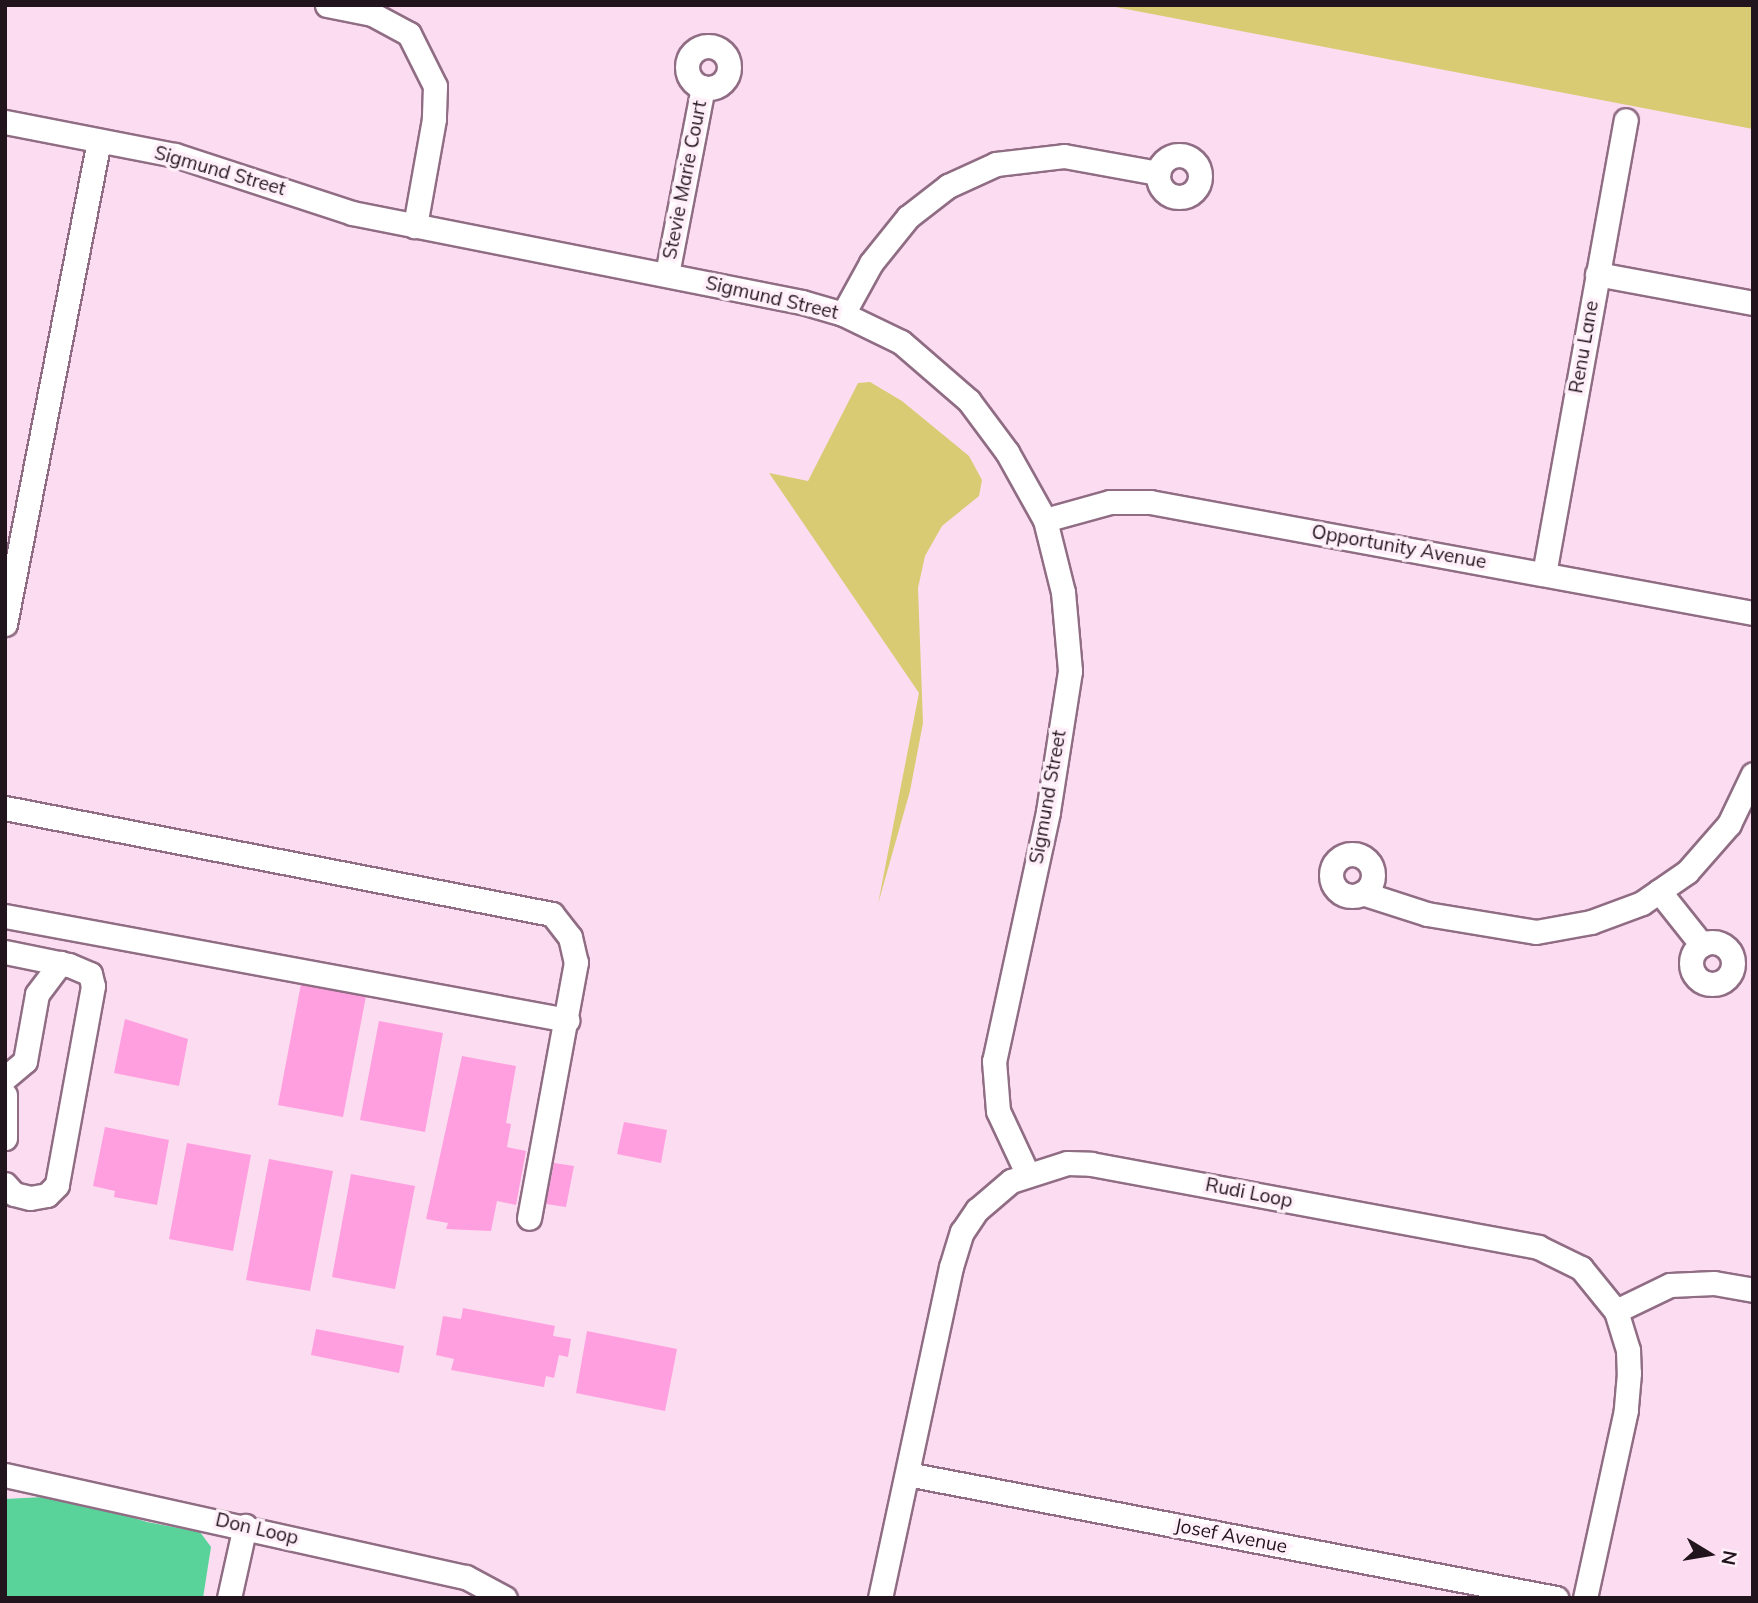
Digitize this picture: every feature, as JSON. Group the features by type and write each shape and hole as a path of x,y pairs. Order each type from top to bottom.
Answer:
{"street":[{"path":"327,5 372,14 409,34 432,76 434,119 415,226"},
{"name":"Stevie Marie Court","path":"667,274 703,87"},
{"name":"Renu Lane","path":"1544,574 1626,120"},
{"name":"Sigmund Street","path":"5,122 175,155 352,213 667,274 843,314 901,342 969,401 1007,452 1045,520 1063,592 1070,671 1048,813 994,1061 998,1111 1027,1173"},
{"path":"5,624 99,141"},
{"path":"843,314 872,263 908,217 947,186 996,164 1064,156 1158,173"},
{"path":"1597,274 1753,303"},
{"name":"Opportunity Avenue","path":"1045,520 1110,502 1150,502 1753,612"},
{"path":"1362,893 1427,914 1536,932 1591,922 1659,891 1688,872 1729,824 1753,774"},
{"path":"5,808 552,914 570,937 576,962 529,1218"},
{"path":"1659,891 1702,944"},
{"path":"5,916 567,1020"},
{"path":"5,952 60,963 90,974 93,986 57,1185 47,1195 30,1198 14,1194 5,1184"},
{"path":"5,1079 25,1061 37,994 60,963"},
{"path":"5,1095 5,1138"},
{"name":"Rudi Loop","path":"880,1598 951,1267 962,1232 994,1193 1027,1173 1067,1163 1091,1164 1538,1247 1581,1268 1616,1311 1628,1350 1629,1391 1585,1598"},
{"path":"1616,1311 1670,1285 1714,1283 1753,1290"},
{"name":"Josef Avenue","path":"906,1474 1556,1598"},
{"name":"Don Loop","path":"5,1475 466,1577 505,1598"},
{"path":"229,1598 245,1527"}],"shaded area":[{"path":"1105,5 1753,5 1753,129 1481,77"},
{"path":"870,382 902,401 969,456 982,480 979,496 942,526 925,556 918,588 923,723 910,791 878,904 919,693 769,473 808,481 858,383"},
{"path":"63,1496 147,1522 200,1532 211,1547 203,1598 5,1598 5,1499"}],"building":[{"path":"301,984 366,996 343,1117 278,1105"},
{"path":"125,1019 188,1039 179,1086 114,1073"},
{"path":"379,1021 443,1033 425,1132 360,1120"},
{"path":"462,1056 516,1066 506,1123 511,1124 507,1147 526,1151 516,1205 497,1201 491,1231 446,1229 448,1223 426,1219"},
{"path":"624,1122 667,1130 661,1163 617,1154"},
{"path":"105,1127 169,1140 157,1205 114,1197 115,1191 93,1186"},
{"path":"187,1143 251,1155 233,1251 169,1239"},
{"path":"269,1159 333,1171 310,1291 246,1280"},
{"path":"554,1163 574,1166 566,1207 546,1204"},
{"path":"351,1174 415,1186 395,1289 332,1277"},
{"path":"463,1308 555,1326 553,1336 571,1339 568,1357 559,1355 554,1378 546,1376 544,1387 451,1370 454,1359 436,1355 443,1316 461,1319"},
{"path":"316,1329 404,1346 399,1373 311,1355"},
{"path":"587,1331 677,1349 665,1411 576,1393"}]}
